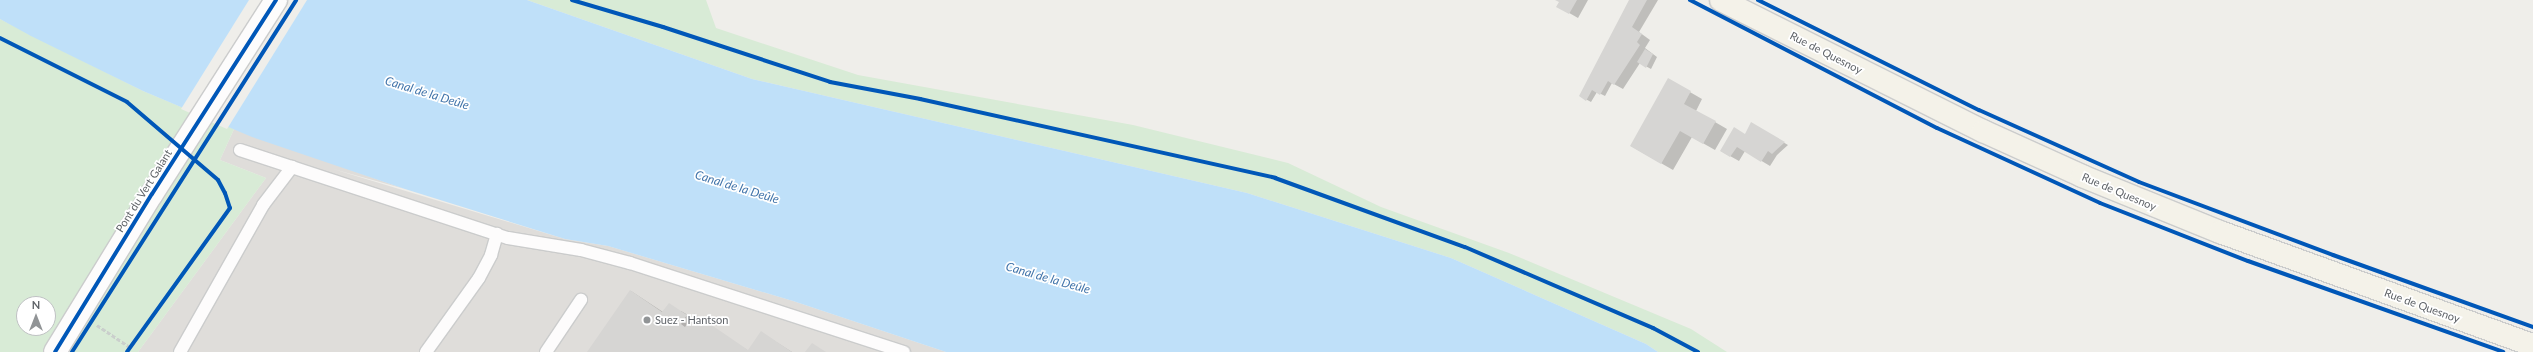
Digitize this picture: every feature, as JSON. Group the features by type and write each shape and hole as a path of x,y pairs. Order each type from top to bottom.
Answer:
{"main road":[{"name":"Pont du Vert Galant","path":"55,352 152,194 276,0"},
{"name":"Rue de Quesnoy","path":"1721,0 1983,132 2089,179 2220,232 2533,345"}],"lane":[{"path":"240,150 497,234 581,250 630,263 904,352"},
{"path":"180,352 263,205 292,167"},
{"path":"426,352 479,278 490,255 497,234"},
{"path":"546,352 580,300"}],"path":[{"path":"90,322 130,346"}],"shaded area":[{"path":"234,129 405,189 333,169 565,239 608,246 793,301 946,352 138,352 266,178 220,160"}],"green space":[{"path":"527,0 706,0 716,28 858,75 1133,125 1288,163 1381,207 1509,253 1691,329 1727,352 1658,352 1646,344 1451,258 1247,193 752,79"},
{"path":"0,19 143,91 234,129 220,160 266,178 138,352 0,352"}],"water":[{"name":"Canal de la Deûle","path":"0,0 527,0 752,79 1247,193 1451,258 1646,344 1658,352 946,352 793,301 608,246 565,239 405,189 252,137 143,91 31,36 0,19"}],"pier":[{"path":"249,0 307,0 227,129 181,109"}],"building":[{"path":"1555,0 1577,0 1569,14 1556,7 1559,2"},
{"path":"1629,0 1647,0 1632,27 1642,34 1637,42 1640,45 1614,85 1608,81 1600,95 1592,90 1586,101 1579,96"},
{"path":"1645,49 1653,54 1646,68 1637,62"},
{"path":"1668,78 1691,91 1684,104 1716,121 1703,144 1680,131 1661,164 1630,146"},
{"path":"1751,122 1785,142 1772,154 1768,151 1761,162 1737,147 1730,157 1720,151 1734,127 1745,134"},
{"name":"Suez - Hantson","path":"630,290 662,312 669,303 687,315 681,324 685,327 694,313 748,350 761,331 792,352 587,352"},
{"path":"812,343 826,352 805,352"}],"cycle path":[{"path":"55,352 152,194 276,0"},
{"path":"72,352 296,0"},
{"path":"572,0 663,27 830,82 920,99 1275,178 1465,247 1653,328 1698,352"},
{"path":"1690,0 1937,128 2100,203 2248,261 2503,352"},
{"path":"1758,0 1979,110 2139,182 2333,255 2533,327"},
{"path":"0,38 127,102 218,180 225,193 230,208 127,352"}],"place":[{"name":"Suez - Hantson","path":"647,320"}]}
